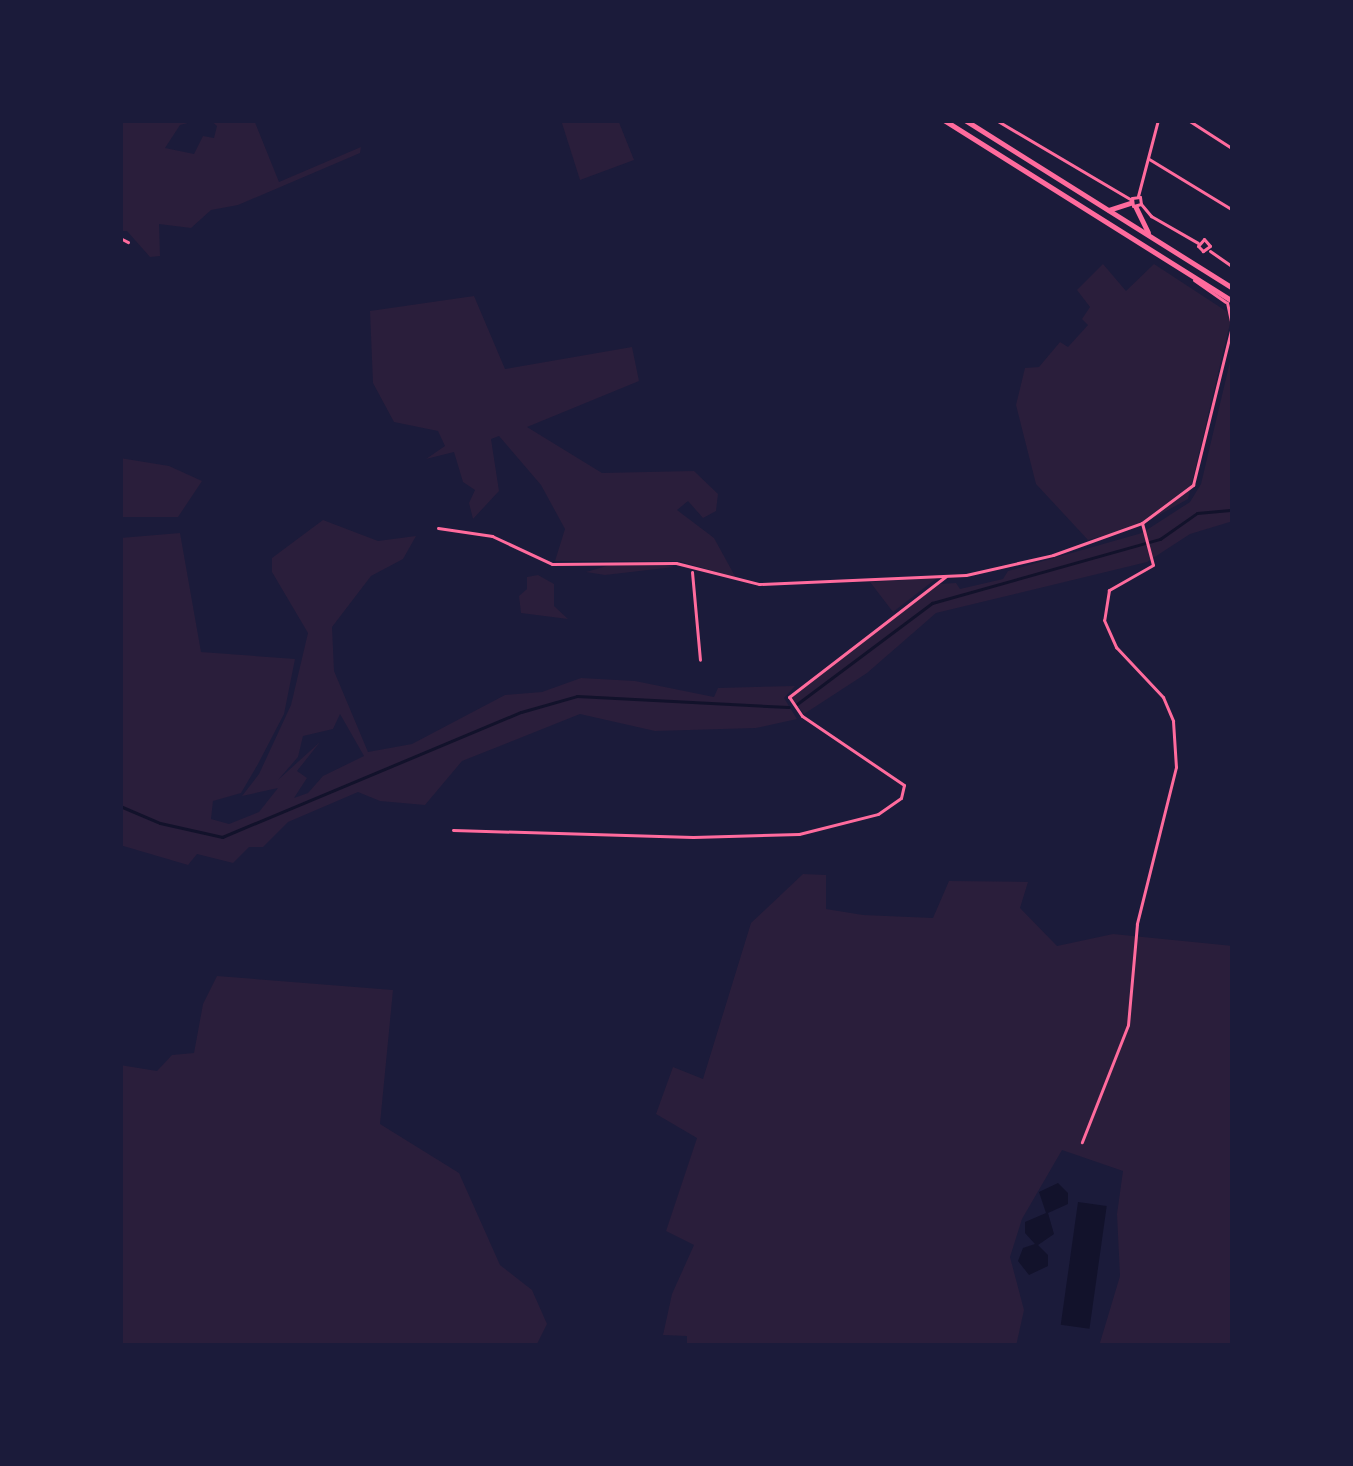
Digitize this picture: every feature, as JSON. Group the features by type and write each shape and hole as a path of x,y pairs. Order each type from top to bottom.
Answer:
{"main road":[{"path":"944,120 1230,302"},
{"path":"965,120 1233,288"},
{"path":"1109,210 1135,203 1151,237"}],"street":[{"path":"996,120 1233,267"},
{"path":"1135,203 1158,120"},
{"path":"1188,120 1233,149"},
{"path":"1148,158 1233,210"},
{"path":"120,238 128,242"},
{"path":"439,528 491,536 552,564 582,567 652,561 759,584 948,575 1053,556 1142,523 1193,485 1233,326 1230,302"},
{"path":"1082,1142 1128,1025 1137,924 1175,767 1168,708 1152,680 1116,647 1104,620 1109,590 1127,577 1147,572 1154,562 1142,523"},
{"path":"692,569 700,660"},
{"path":"453,830 693,837 799,834 878,814 901,797 904,785 802,716 789,697 948,575"}],"shaded area":[{"path":"120,120 199,120 180,125 165,148 194,154 203,136 214,138 217,126 210,120 254,120 279,182 361,147 360,153 238,205 211,210 191,228 159,224 160,256 150,257 127,231 120,231"},
{"path":"561,120 618,120 634,160 580,180"},
{"path":"1103,264 1126,291 1154,264 1232,315 1188,499 1137,527 1088,540 1036,484 1016,405 1025,368 1039,367 1060,342 1068,347 1088,325 1082,319 1090,307 1077,290"},
{"path":"474,296 505,369 632,347 639,381 527,427 602,473 694,471 718,494 716,511 703,518 688,501 677,510 714,538 736,578 679,561 555,561 565,529 541,485 499,436 491,439 499,491 473,519 469,503 475,490 463,482 454,452 426,459 445,446 438,431 394,422 373,383 370,311"},
{"path":"1233,349 1233,521 1190,534 1147,562 936,613 867,673 804,714 791,697 939,584 956,583 960,589 1003,579 1008,571 1142,533 1190,502 1201,484"},
{"path":"120,458 169,466 202,481 178,517 120,517"},
{"path":"323,520 378,541 416,536 403,559 371,576 332,627 334,671 368,752 412,744 505,695 542,692 581,678 635,681 714,697 718,688 795,686 784,698 797,719 756,728 655,731 580,714 462,761 425,805 380,801 358,792 288,822 263,847 249,847 233,863 197,854 188,865 120,845 120,538 180,533 201,652 295,659 284,714 258,764 241,793 213,801 211,819 229,824 259,812 278,788 242,796 259,774 291,705 308,633 272,572 272,558","holes":["340,714 364,756 323,776 308,793 294,798 307,778 297,771 320,742 278,780 298,757 303,736 333,729"]},
{"path":"610,565 674,567 605,575 586,572"},
{"path":"538,575 554,584 554,606 568,619 521,613 519,596 527,589 527,577"},
{"path":"937,578 893,612 870,582"},
{"path":"803,874 826,875 826,909 933,918 949,881 1028,882 1020,908 1057,946 1113,934 1233,946 1233,1346 1099,1346 1120,1276 1117,1214 1123,1171 1062,1150 1022,1219 1010,1257 1024,1310 1016,1346 687,1346 687,1336 663,1335 672,1294 694,1245 666,1231 697,1138 656,1114 673,1067 703,1079 751,923"},
{"path":"217,976 393,990 380,1124 459,1173 500,1265 532,1290 547,1324 536,1346 120,1346 120,1065 157,1071 172,1055 194,1053 203,1004"},
{"path":"1058,1183 1068,1193 1068,1204 1048,1213 1054,1234 1038,1245 1048,1255 1048,1266 1029,1275 1018,1261 1023,1248 1035,1244 1025,1233 1025,1222 1046,1213 1039,1192"},
{"path":"1078,1202 1107,1206 1089,1329 1061,1325"}],"waterway":[{"path":"797,704 932,603 1160,539 1197,513 1233,510"},
{"path":"120,806 160,823 222,837 521,712 577,696 789,707"}]}
